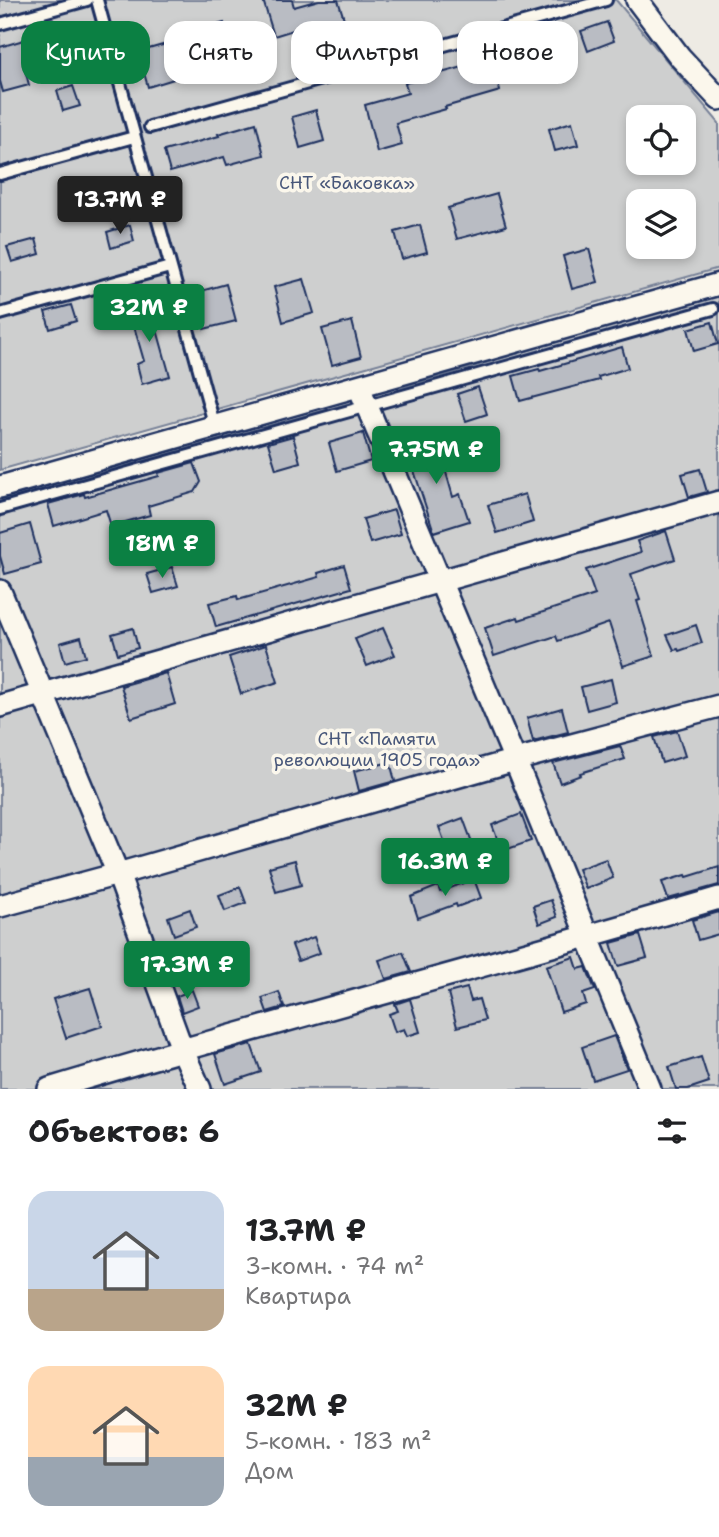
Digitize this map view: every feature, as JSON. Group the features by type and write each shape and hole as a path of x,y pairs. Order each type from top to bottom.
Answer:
{"street":[{"path":"637,0 680,57 719,99"},
{"path":"0,487 719,284"},
{"path":"359,387 650,1089"},
{"path":"0,706 719,502"},
{"path":"0,591 118,874 182,1049 200,1089"},
{"path":"0,906 515,760 719,706"},
{"path":"49,1089 719,898"}],"lane":[{"path":"0,24 88,0"},
{"path":"97,0 215,427"},
{"path":"150,127 606,0"},
{"path":"0,174 134,137"},
{"path":"0,314 170,267"},
{"path":"0,509 713,309"}],"green space":[{"name":"СНТ «Баковка»","path":"0,0 616,0 719,123 719,268 0,470"},
{"name":"СНТ «Памяти революции 1905 года»","path":"719,294 719,1089 0,1089 0,501 364,399"}],"building":[{"path":"263,0 292,0 294,7 319,0 338,0 345,21 291,21 291,31 277,35 277,21 269,21"},
{"path":"607,22 614,41 588,51 581,31"},
{"path":"21,41 21,84 29,85 3,92 0,81 0,47"},
{"path":"164,45 164,82 148,87 147,84 150,84 150,49"},
{"path":"457,69 457,84 498,84 500,91 396,123 402,145 377,152 365,105 408,93 405,84 443,84 443,73"},
{"path":"73,86 80,106 63,111 57,91"},
{"path":"316,110 324,141 300,148 292,117"},
{"path":"572,122 578,145 555,151 549,129"},
{"path":"256,123 264,155 227,165 224,157 170,172 164,151"},
{"path":"497,194 506,226 457,239 448,208"},
{"path":"130,225 134,241 111,248 107,232"},
{"path":"420,225 427,252 402,259 395,232"},
{"path":"36,239 40,254 12,262 7,247"},
{"path":"589,249 598,282 572,289 563,256"},
{"path":"304,279 314,313 283,322 274,287"},
{"path":"226,284 236,321 204,329 194,293"},
{"path":"151,302 170,376 142,384 137,364 144,361 129,309"},
{"path":"71,305 76,321 50,329 45,312"},
{"path":"352,321 361,357 332,365 322,329"},
{"path":"712,322 718,344 694,351 688,329"},
{"path":"622,347 628,368 598,377 599,380 520,401 513,376 539,369 540,371"},
{"path":"478,387 487,414 466,421 457,394"},
{"path":"363,433 371,461 337,471 329,443"},
{"path":"293,436 300,462 276,469 268,443"},
{"path":"436,437 453,497 460,494 469,521 434,532 406,446"},
{"path":"194,463 201,482 195,492 148,506 150,515 111,526 106,510 54,526 48,504 84,494 85,497"},
{"path":"700,469 707,492 689,497 682,474"},
{"path":"525,494 533,522 497,533 488,505"},
{"path":"394,510 401,534 370,543 363,519"},
{"path":"30,524 41,564 5,574 0,556 0,533"},
{"path":"666,531 675,559 631,574 654,656 623,666 609,623 558,641 556,636 494,656 485,628 518,617 519,620 595,595 586,570 641,552 637,541"},
{"path":"344,565 351,588 216,627 209,603 237,596 238,600 319,577 318,573"},
{"path":"172,567 178,586 153,593 147,574"},
{"path":"696,625 702,643 679,651 674,650 667,635"},
{"path":"133,628 138,648 118,654 112,634"},
{"path":"383,628 395,655 367,666 355,639"},
{"path":"81,637 86,656 65,662 60,643"},
{"path":"266,645 278,682 241,694 229,657"},
{"path":"166,673 175,704 131,718 121,686"},
{"path":"611,679 616,702 587,710 581,687"},
{"path":"562,708 568,732 533,741 527,718"},
{"path":"677,731 685,756 662,763 654,737"},
{"path":"620,746 625,759 580,773 581,775 560,783 553,763"},
{"path":"390,762 395,781 359,791 354,771"},
{"path":"521,814 531,841 502,851 492,825"},
{"path":"463,818 473,845 449,854 439,827"},
{"path":"606,859 613,878 586,889 578,869"},
{"path":"295,860 301,885 276,892 269,867"},
{"path":"719,867 719,885 668,899 662,882"},
{"path":"474,879 481,898 418,918 411,897 438,886 440,892"},
{"path":"240,887 246,903 225,911 219,895"},
{"path":"551,900 557,917 539,924 533,906"},
{"path":"190,909 196,927 174,935 168,917"},
{"path":"719,912 719,934 698,940 692,920"},
{"path":"640,935 647,958 618,966 611,943"},
{"path":"314,937 320,953 298,961 292,945"},
{"path":"403,952 411,972 386,979 379,960"},
{"path":"574,957 578,969 586,967 595,990 583,994 586,1004 561,1012 546,966"},
{"path":"90,988 102,1026 66,1038 53,999"},
{"path":"467,988 471,1001 479,999 485,1020 457,1027 448,993"},
{"path":"192,990 198,1006 182,1012 177,996"},
{"path":"279,992 284,1007 267,1012 262,998"},
{"path":"410,999 420,1032 407,1036 404,1029 395,1032 389,1014 398,1011 395,1004"},
{"path":"614,1036 627,1069 593,1080 582,1047"},
{"path":"251,1044 261,1072 225,1084 215,1054"},
{"path":"701,1057 709,1082 688,1089 676,1089 669,1067"}]}
